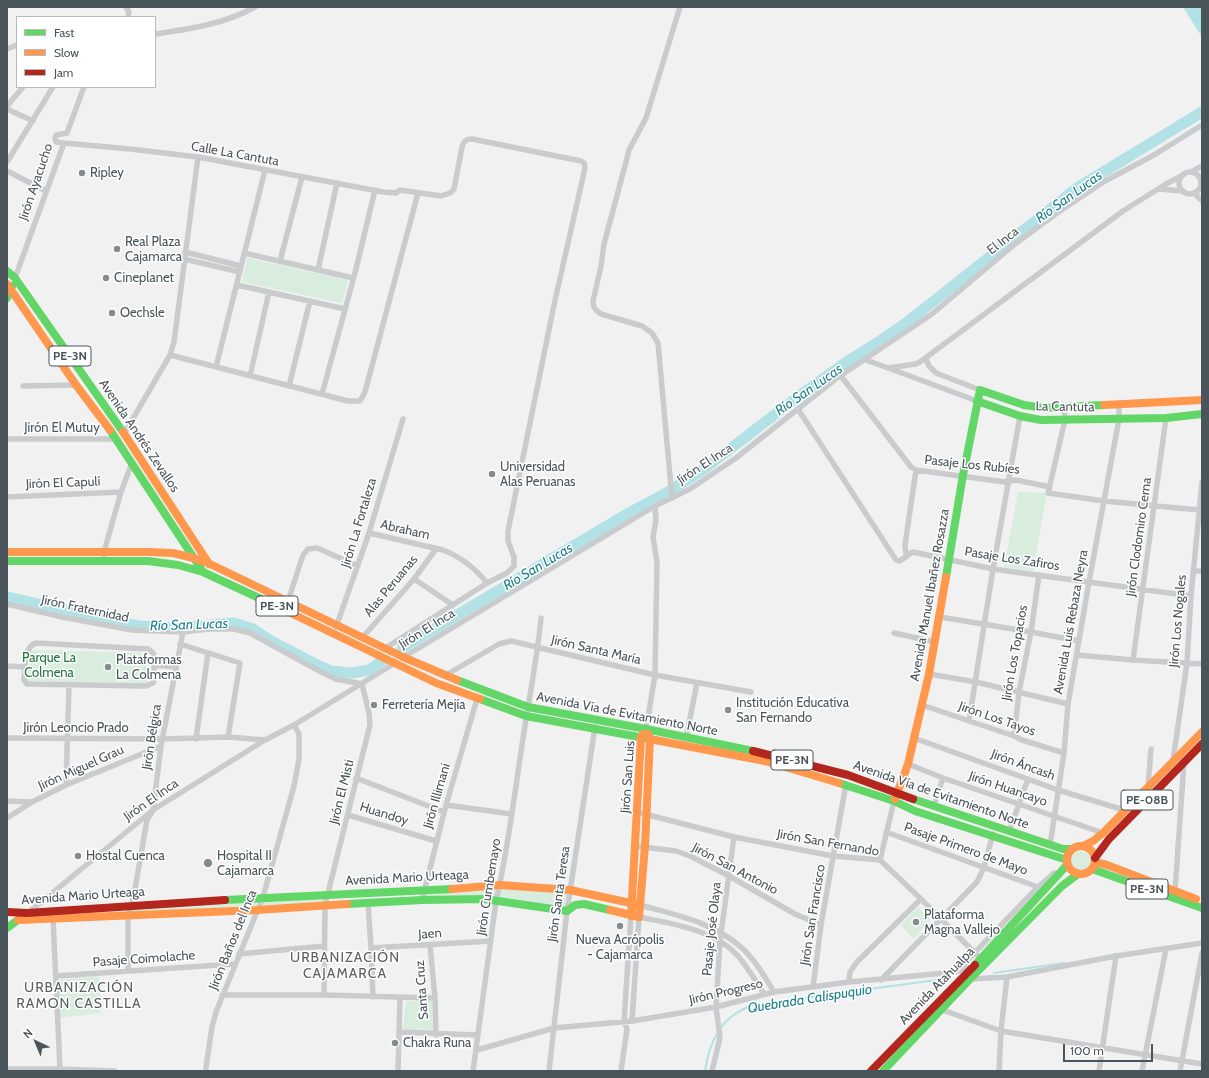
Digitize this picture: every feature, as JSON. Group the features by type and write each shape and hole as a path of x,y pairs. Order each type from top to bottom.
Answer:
{"main road":[{"name":"Avenida Andrés Zevallos","path":"7,271 15,278 125,434 208,563 220,579"},
{"name":"Jirón Ayacucho","path":"7,298 9,286 15,278"},
{"name":"Avenida Andrés Zevallos","path":"9,286 76,385 117,439 202,572"},
{"name":"Avenida Manuel Ibañez Rosazza","path":"896,798 908,764 929,674 963,476 980,390"},
{"name":"La Cantuta","path":"980,390 1024,405 1044,408 1202,400"},
{"name":"La Cantuta","path":"977,401 1020,416 1041,420 1166,418 1202,414"},
{"name":"Avenida Vía de Evitamiento Norte","path":"7,552 148,552 173,553 193,558 208,563 288,601 377,655 436,683 477,699"},
{"path":"7,561 148,561 178,565 202,572"},
{"name":"PE-3N","path":"202,572 220,579"},
{"name":"Avenida Vía de Evitamiento Norte","path":"220,579 335,629 362,638 527,712"},
{"name":"PE-3N","path":"477,699 527,712 596,724 641,737 743,752 765,761 845,785 896,798 915,810 1067,863 1073,872 1081,874"},
{"name":"Avenida Vía de Evitamiento Norte","path":"596,724 646,729 848,775 896,798 934,806 1050,845 1063,849 1072,849"},
{"name":"Jirón San Luis","path":"635,917 632,902 641,737 646,729"},
{"name":"Jirón San Luis","path":"635,917 640,905 645,846 650,738 646,729"},
{"name":"PE-08B","path":"1083,846 1093,841 1103,833 1202,732"},
{"name":"PE-08B","path":"1094,863 1109,839 1202,744"},
{"name":"PE-3N","path":"1072,849 1083,846 1091,850 1094,863"},
{"path":"1067,863 1069,853 1072,849"},
{"name":"Avenida Atahualpa","path":"883,1071 939,1007 972,967 978,956 1067,863"},
{"path":"1081,874 1094,863"},
{"name":"PE-3N","path":"1094,863 1107,865 1202,900"},
{"name":"PE-3N","path":"1094,863 1202,908"},
{"name":"Avenida Atahualpa","path":"871,1071 982,968 1062,886 1081,874"},
{"name":"Avenida Mario Urteaga","path":"7,912 27,913 178,902 328,894 424,891 500,885 570,890 632,902 640,905"},
{"name":"Avenida Mario Urteaga","path":"18,920 257,910 422,900 484,899 567,910 575,905 584,904 635,917"},
{"path":"177,913 178,902"},
{"name":"Jirón El Inca","path":"7,928 27,913"}],"street":[{"path":"156,34 199,27 236,17 255,7"},
{"path":"672,497 658,343 652,333 642,326 601,314 596,311 593,306 593,301 601,266 604,244 626,162 630,150 646,118 680,7"},
{"path":"22,88 7,107 33,121"},
{"path":"7,162 52,88"},
{"name":"Jirón Ayacucho","path":"15,278 64,143 56,142 56,135 67,133 84,88"},
{"name":"El Inca","path":"866,360 932,314 1010,249 1057,213 1105,181 1154,155 1202,125"},
{"name":"Calle La Cantuta","path":"64,143 198,157 374,190 396,193 400,190 441,196 450,193 454,189 462,146 468,139 581,161 584,163 585,166 554,305 508,531 508,541 514,557 514,566 507,573 487,583"},
{"path":"117,439 125,434 170,355 174,342 198,157"},
{"path":"888,368 916,364 926,359 1123,211 1166,184 1202,166"},
{"path":"216,367 265,170"},
{"path":"7,171 46,191"},
{"path":"1158,189 1183,191 1188,194 1194,193 1201,187 1201,178 1191,172"},
{"path":"1183,175 1179,183 1183,191"},
{"path":"280,261 302,177"},
{"path":"318,270 337,183"},
{"path":"322,394 353,278 374,190"},
{"path":"170,355 348,401 360,401 365,392 418,193"},
{"path":"1194,193 1202,201"},
{"path":"185,252 240,269"},
{"path":"244,253 353,278"},
{"path":"184,260 240,269"},
{"path":"237,285 345,309"},
{"path":"250,376 269,292"},
{"path":"289,386 310,301"},
{"name":"La Cantuta","path":"926,359 929,366 936,373 980,390"},
{"name":"La Cantuta","path":"866,360 977,401"},
{"name":"Jirón El Inca","path":"27,913 153,810 265,740 294,725 362,684 401,656 655,506 690,489 736,458 841,376 866,360"},
{"path":"915,377 913,372 916,364"},
{"name":"Pasaje Los Rubíes","path":"841,376 911,467 916,470 1005,482 1016,480 1049,490 1104,501 1199,510"},
{"path":"23,386 76,385"},
{"name":"Avenida Luis Rebaza Neyra","path":"1050,845 1064,753 1068,704 1119,419 1119,404"},
{"path":"1049,490 1065,420 1064,407"},
{"name":"Pasaje Los Zafiros","path":"798,409 892,556 899,560 913,552 949,561 993,569 1191,596"},
{"path":"970,721 986,624 993,569 1020,416"},
{"name":"Jirón Clodomiro Cerna","path":"1133,660 1166,418"},
{"name":"Jirón La Fortaleza","path":"335,629 369,533 403,419"},
{"name":"Jirón El Mutuy","path":"7,439 117,439"},
{"path":"104,561 104,552 121,492 132,463"},
{"path":"906,555 905,545 916,470"},
{"name":"Jirón Los Nogales","path":"1173,761 1187,663 1193,571 1202,482"},
{"name":"Jirón El Capulí","path":"7,496 121,492"},
{"path":"646,729 655,675 657,562 653,537 656,520 655,506"},
{"name":"Abraham","path":"369,533 452,554 464,561 487,583"},
{"path":"288,601 303,555 308,549 317,548 358,566"},
{"name":"Alas Peruanas","path":"362,638 414,579 436,549"},
{"path":"1193,571 1202,572"},
{"name":"Jirón Los Topacios","path":"1014,736 1019,692 1031,632 1039,575"},
{"path":"414,579 453,605"},
{"path":"377,655 487,583"},
{"name":"Jirón Fraternidad","path":"7,604 62,617 132,630 183,632 209,629 234,629 250,633 321,672 336,678 362,684"},
{"path":"940,617 1079,641"},
{"name":"Jirón Cumbemayo","path":"474,1071 496,901 512,814 538,648 541,618"},
{"name":"Jirón Bélgica","path":"128,971 128,915 134,895 147,820 153,810 162,739 183,632"},
{"path":"894,633 935,642"},
{"name":"Jirón Santa María","path":"446,676 492,647 505,641 511,641 655,675 751,692"},
{"path":"36,643 148,649 154,653 154,665 153,683 146,686 27,684 24,680 27,650 32,644 36,643"},
{"path":"180,644 240,663 228,737"},
{"path":"196,739 208,653"},
{"path":"1077,655 1202,664"},
{"path":"154,665 176,667"},
{"path":"7,666 25,667"},
{"path":"929,674 976,682 1068,704"},
{"path":"686,738 697,683"},
{"name":"Jirón El Misti","path":"324,995 325,905 370,725 369,713 362,684"},
{"path":"66,785 69,685"},
{"name":"Jirón Illimani","path":"422,900 436,841 477,699"},
{"name":"Jirón Los Tayos","path":"922,705 1064,753"},
{"name":"Jirón Santa Teresa","path":"549,1071 567,910 596,724"},
{"name":"Jirón Baños del Inca","path":"206,1071 212,1027 234,964 263,897 294,786 299,759 299,734 294,725"},
{"name":"Jirón Leoncio Prado","path":"7,738 196,739 228,737 265,740"},
{"name":"Jirón Áncash","path":"914,738 1058,790 1124,810"},
{"name":"Jirón Miguel Grau","path":"7,818 32,802 66,785 161,746"},
{"path":"1148,787 1151,749"},
{"path":"1175,891 1184,762"},
{"name":"Jirón Huancayo","path":"908,764 943,778 1103,833"},
{"name":"Jirón San Francisco","path":"813,987 821,925 848,775"},
{"path":"356,778 444,812"},
{"path":"934,806 943,778"},
{"path":"1009,832 1028,779"},
{"path":"880,860 896,798"},
{"name":"Jirón Miguel Grau","path":"7,801 32,802"},
{"path":"446,805 512,814"},
{"name":"Jirón San Fernando","path":"638,812 734,837 833,856 880,860 978,956"},
{"name":"Huandoy","path":"348,815 436,841"},
{"path":"881,980 977,882 984,867 995,827"},
{"name":"Pasaje Primero de Mayo","path":"886,832 1038,887"},
{"name":"Pasaje José Olaya","path":"712,1071 720,1035 716,1007 720,941 734,837"},
{"name":"Jirón San Antonio","path":"635,846 645,846 676,851 690,856 729,876 795,914 821,925"},
{"name":"Avenida Atahualpa","path":"956,972 978,956 1038,887 1067,863"},
{"path":"849,982 850,972 857,962 920,899"},
{"path":"368,903 373,997"},
{"name":"Avenida Mario Urteaga","path":"640,905 693,919 721,932 742,948 758,966 774,992"},
{"name":"Avenida Mario Urteaga","path":"635,917 692,930 720,941 737,955 752,974 764,994"},
{"name":"Jirón San Luis","path":"632,1021 635,917"},
{"name":"Jirón San Luis","path":"621,1071 626,1029 624,1021 635,917"},
{"path":"53,919 60,1069"},
{"name":"Jaen","path":"371,948 491,941"},
{"path":"970,979 1007,977 1116,956 1202,943"},
{"name":"Santa Cruz","path":"430,945 435,998 436,1035"},
{"path":"238,954 324,946"},
{"path":"1142,1071 1166,949"},
{"path":"1180,1071 1202,953"},
{"path":"1099,1071 1116,956"},
{"name":"Pasaje Coimolache","path":"56,976 234,964"},
{"name":"Jirón Progreso","path":"477,1050 554,1028 632,1021 716,1007 774,992 849,982 956,972 972,967 982,968"},
{"path":"999,1071 1000,1031 1007,977"},
{"path":"222,995 324,995 435,998"},
{"path":"398,1071 400,998"},
{"path":"939,1007 1000,1031 1202,1064"},
{"path":"399,1032 436,1035 478,1035"},
{"path":"7,1069 115,1071"}],"green space":[{"path":"247,258 348,280 342,303 242,282"},
{"path":"1018,492 1047,493 1033,571 1004,567"},
{"name":"Plataformas La Colmena","path":"29,650 147,653 147,683 28,681"},
{"path":"1081,851 1088,854 1091,861 1088,868 1081,871 1074,868 1071,861 1074,854"},
{"path":"503,883 568,891 563,910 499,900"},
{"path":"497,887 497,895 425,898 426,893"},
{"path":"327,896 326,903 261,906 263,900"},
{"path":"258,900 255,906 130,912 132,907"},
{"name":"Plataforma Magna Vallejo","path":"918,907 931,920 913,939 901,925"},
{"path":"99,976 101,1013 57,1018 56,980"},
{"path":"406,1001 432,1001 433,1030 403,1029"}],"water":[{"path":"1183,7 1202,7 1202,37"}],"waterway":[{"name":"Río San Lucas","path":"402,648 627,514 668,492 704,469 799,396 848,361 906,323 1077,188 1202,112"},
{"name":"Río San Lucas","path":"7,597 139,626 177,628 234,623 253,629 269,640 331,671 351,673 369,670 382,661"},
{"name":"Quebrada Calispuquio","path":"994,973 1064,963"},
{"name":"Quebrada Calispuquio","path":"720,1029 734,1015 752,1005 951,978"},
{"name":"Quebrada Calispuquio","path":"705,1071 709,1051 718,1033"}],"traffic: fast":[{"path":"7,271 15,278 123,432"},
{"path":"7,298 12,286"},
{"path":"946,577 963,475 980,390 1024,405 1044,408 1104,405"},
{"path":"977,401 1020,416 1041,420 1166,418 1202,414"},
{"path":"110,430 203,572 274,605"},
{"path":"7,561 148,561 178,565 203,572"},
{"path":"457,680 528,707 753,751"},
{"path":"480,699 526,716 655,740"},
{"path":"839,783 894,801 915,811 1067,860"},
{"path":"913,799 1063,849 1072,849"},
{"path":"975,965 1067,865"},
{"path":"1092,869 1202,908"},
{"path":"883,1071 970,979 1062,886 1078,874"},
{"path":"225,900 452,889"},
{"path":"347,904 422,900 484,899 567,911 575,905 584,904 610,910"},
{"path":"7,928 22,917"}],"traffic: slow":[{"path":"7,284 76,385 110,430"},
{"path":"1104,405 1202,400"},
{"path":"123,432 209,564"},
{"path":"7,552 148,552 173,553 193,558"},
{"path":"193,558 208,563 403,657 457,680"},
{"path":"895,799 908,764 929,674 946,577"},
{"path":"274,605 436,683 480,699"},
{"path":"1083,846 1093,841 1103,833 1202,732"},
{"path":"631,916 641,737 643,734"},
{"path":"610,910 639,917 645,846 650,738 648,734"},
{"path":"655,740 765,761 839,783"},
{"path":"1081,846 1091,850 1095,860 1091,870 1081,874 1071,870 1067,860 1071,850 1081,846"},
{"path":"1095,862 1107,865 1196,899"},
{"path":"452,889 500,885 570,890 640,905"},
{"path":"18,920 257,910 347,904"}],"traffic: jam":[{"path":"1095,858 1109,839 1202,744"},
{"path":"753,751 848,775 913,799"},
{"path":"7,912 27,913 225,900"},
{"path":"871,1071 975,965"}],"place":[{"name":"Ripley","path":"82,173"},
{"name":"Real Plaza Cajamarca","path":"117,249"},
{"name":"Cineplanet","path":"106,278"},
{"name":"Oechsle","path":"112,313"},
{"name":"Universidad Alas Peruanas","path":"492,474"},
{"name":"Plataformas La Colmena","path":"108,667"},
{"name":"Ferretería Mejía","path":"374,705"},
{"name":"Institución Educativa San Fernando","path":"728,710"},
{"name":"Hostal Cuenca","path":"78,856"},
{"name":"Hospital II Cajamarca","path":"208,863"},
{"name":"Plataforma Magna Vallejo","path":"916,922"},
{"name":"Nueva Acrópolis - Cajamarca","path":"620,926"},
{"name":"Chakra Runa","path":"395,1043"}],"district":[{"name":"URBANIZACIÓN CAJAMARCA","path":"345,966"},
{"name":"URBANIZACIÓN RAMON CASTILLA","path":"79,996"}],"park label":[{"name":"Parque La Colmena","path":"49,666"}]}
